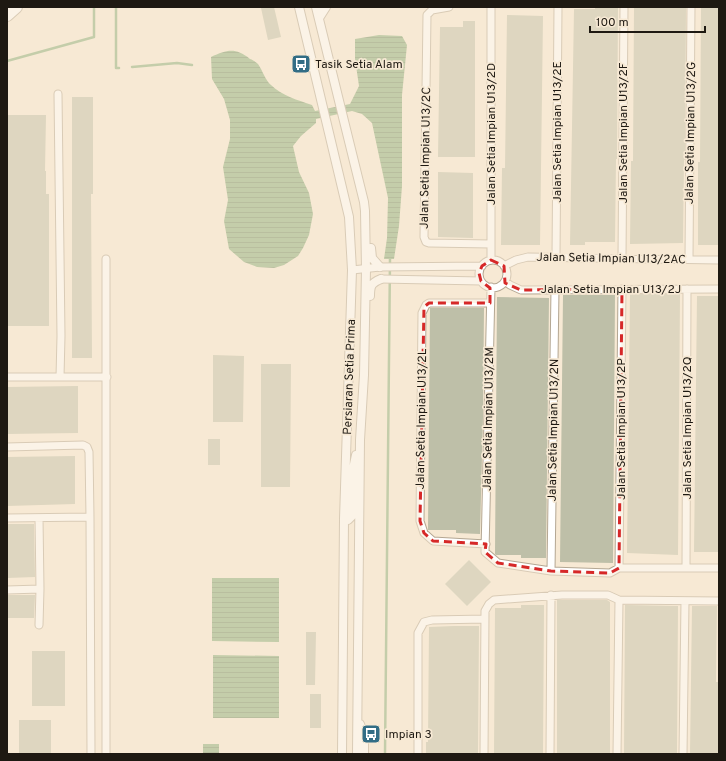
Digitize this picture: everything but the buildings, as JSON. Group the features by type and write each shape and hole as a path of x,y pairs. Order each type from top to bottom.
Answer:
{"highway":[{"path":"7,15 16,7"}],"street":[{"name":"Persiaran Setia Prima","path":"299,7 349,217 352,270 344,519 342,754"},
{"name":"Persiaran Setia Prima","path":"316,7 365,211 366,269 364,375 360,440 357,754"},
{"path":"319,18 326,7"},
{"name":"Jalan Setia Impian U13/2C","path":"449,7 432,10 427,15 424,237 426,242 429,243 491,244"},
{"name":"Jalan Setia Impian U13/2D","path":"491,7 491,260"},
{"name":"Jalan Setia Impian U13/2E","path":"556,257 558,7"},
{"name":"Jalan Setia Impian U13/2F","path":"622,258 624,7"},
{"name":"Jalan Setia Impian U13/2G","path":"689,260 691,7"},
{"path":"58,94 61,336 60,376"},
{"path":"365,211 371,222 372,258 381,268"},
{"name":"Jalan Setia Impian U13/2AC","path":"504,266 516,260 528,257 719,260"},
{"path":"106,259 106,754"},
{"path":"487,261 498,261 504,266 507,274 505,281 498,286 487,286 482,281 480,273 482,266 487,261"},
{"path":"352,270 482,266"},
{"path":"444,267 444,280"},
{"path":"364,375 369,355 370,289 373,282 381,279 482,281"},
{"name":"Jalan Setia Impian U13/2J","path":"505,281 521,290 719,289"},
{"name":"Jalan Setia Impian U13/2M","path":"490,287 485,552 498,563 551,571"},
{"name":"Jalan Setia Impian U13/2N","path":"551,571 555,289"},
{"name":"Jalan Setia Impian U13/2P","path":"619,568 622,289"},
{"name":"Jalan Setia Impian U13/2Q","path":"686,568 688,289"},
{"name":"Jalan Setia Impian U13/2L","path":"486,544 432,541 424,534 420,521 422,313 426,305 429,303 490,304"},
{"path":"7,376 107,377"},
{"path":"344,519 348,520 352,516 353,469 360,440"},
{"path":"7,446 83,445 87,447 89,452 91,754"},
{"path":"7,518 90,517"},
{"path":"39,518 39,625"},
{"path":"551,571 610,573 619,568 719,568"},
{"path":"7,590 40,589"},
{"path":"484,754 484,611 494,600 562,595 608,595 619,600 719,601"},
{"path":"550,754 551,596"},
{"path":"617,754 619,600"},
{"path":"683,754 685,601"},
{"path":"418,754 418,633 424,622 432,620 484,619"},
{"path":"357,716 364,736 364,754"}],"highlighted area":[{"path":"491,260 504,266 505,283 521,290 622,289 619,568 610,573 551,571 498,563 485,552 486,544 433,541 424,533 420,521 424,307 429,303 490,303 490,288 481,281 479,273 482,266"}],"shaded area":[{"path":"379,35 402,36 407,45 402,95 402,186 399,226 394,259 384,259 387,238 388,198 372,123 362,114 352,111 316,119 316,123 301,136 293,146 299,172 309,193 313,214 309,235 298,256 284,265 274,268 257,267 244,262 229,249 224,221 228,200 223,167 230,139 230,120 224,99 212,79 211,57 226,51 235,51 245,55 258,64 267,81 275,89 290,97 312,105 315,111 350,104 359,86 355,59 355,39"},
{"path":"212,578 279,578 279,642 212,641"},
{"path":"213,655 279,656 279,718 213,718"},
{"path":"203,744 219,744 219,754 203,754"}],"waterway":[{"path":"7,61 94,37 94,7"},
{"path":"116,7 116,68 119,68"},
{"path":"132,67 177,63 192,65"},
{"path":"385,754 390,259"}],"place":[{"name":"Tasik Setia Alam","path":"301,64"},
{"name":"Impian 3","path":"371,734"}]}
